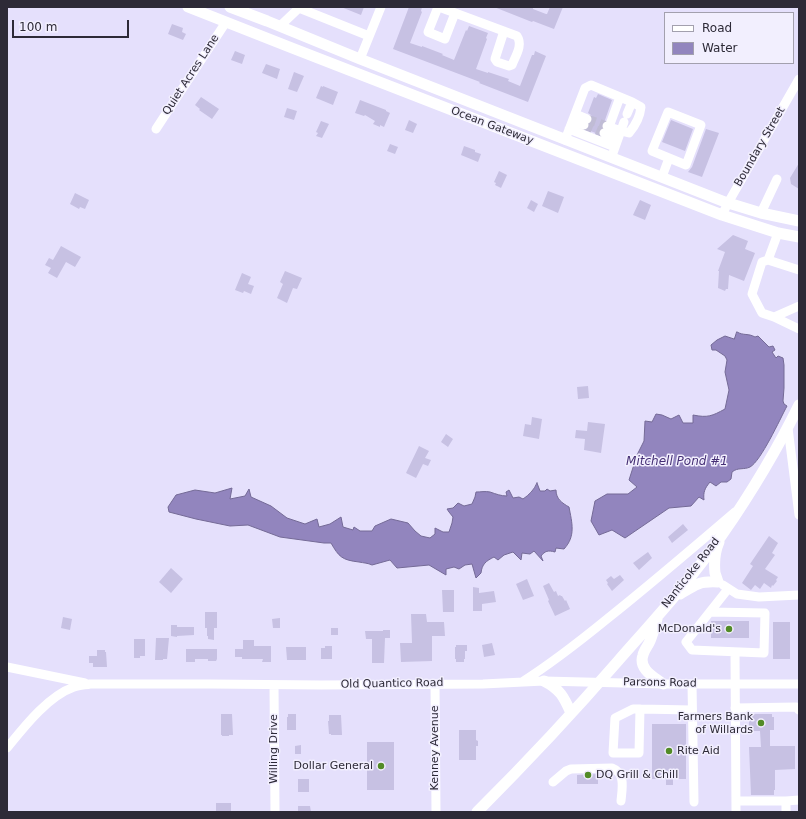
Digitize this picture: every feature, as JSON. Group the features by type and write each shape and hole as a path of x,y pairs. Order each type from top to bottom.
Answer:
{"main road":[{"name":"Ocean Gateway","path":"188,7 722,215 782,234 799,237"},
{"name":"Ocean Gateway","path":"230,7 565,140 616,144 662,177 728,203 761,213 799,221"},
{"path":"782,234 799,241"},
{"name":"Nanticoke Road","path":"478,812 600,682 695,571 721,536 759,479 788,428 799,405"},
{"path":"673,598 694,585 706,582 718,582 715,573 716,549 721,536"},
{"path":"658,615 650,642 642,656 641,663 648,673 663,684"},
{"path":"544,681 552,685 565,699 571,713"}],"street":[{"path":"360,59 382,7"},
{"path":"455,13 446,40 428,32 438,7 455,13 504,31"},
{"path":"280,26 299,8 369,36"},
{"name":"Quiet Acres Lane","path":"156,129 226,22"},
{"name":"Boundary Street","path":"722,215 799,79"},
{"path":"565,140 585,88 591,85 641,107 635,125 629,133 616,144"},
{"path":"616,144 606,129 620,97"},
{"path":"616,144 632,102"},
{"path":"668,112 701,125 686,165 669,158 652,151 668,112"},
{"path":"572,121 585,122"},
{"path":"572,121 616,144"},
{"path":"662,177 669,158"},
{"path":"761,213 777,179"},
{"path":"768,260 782,234"},
{"path":"799,270 768,260 762,262 752,294 762,313 799,329"},
{"path":"774,318 799,306"},
{"path":"785,323 792,332 799,335"},
{"path":"788,428 799,515"},
{"path":"522,682 578,642 650,585 741,507"},
{"path":"718,582 737,594 759,597 799,595"},
{"path":"728,589 686,642 692,650 764,653 767,597"},
{"path":"710,612 765,613"},
{"path":"735,652 736,812"},
{"path":"7,667 90,684"},
{"name":"Parsons Road","path":"522,682 799,684"},
{"name":"Old Quantico Road","path":"7,748 52,700 63,692 74,687 90,684 322,686 483,684 522,682"},
{"name":"Kenney Avenue","path":"435,684 436,812"},
{"path":"692,684 694,802"},
{"name":"Willing Drive","path":"274,685 275,812"},
{"path":"736,708 796,707 799,710"},
{"path":"640,709 639,753 613,753 615,718 633,709 640,709 692,710"},
{"path":"553,782 571,768 612,768 618,771 622,777 621,801"},
{"path":"736,801 799,800"},
{"path":"786,801 786,812"}],"water":[{"name":"Mitchell Pond #1","path":"737,332 755,337 758,336 769,347 773,346 775,350 772,352 776,358 778,356 783,358 783,401 787,406 759,457 750,467 732,472 731,479 727,482 721,482 716,486 710,482 705,490 704,500 699,497 691,506 669,508 625,538 612,530 599,535 591,521 595,501 607,494 628,494 637,487 629,480 637,455 644,441 645,421 652,422 656,414 671,419 679,415 683,423 693,423 693,415 710,416 725,409 729,390 725,372 727,360 725,356 716,350 712,350 711,345 725,336 734,339"},
{"path":"537,483 540,491 545,491 547,489 550,491 556,490 558,498 569,507 572,534 568,544 564,549 556,548 555,552 547,551 544,553 541,556 543,561 534,551 530,554 522,553 521,560 513,552 504,555 498,560 494,557 485,563 482,567 481,573 476,578 472,564 465,565 459,569 454,567 446,569 446,575 429,565 397,568 390,560 372,565 345,559 336,552 331,543 280,537 248,525 230,526 196,519 169,512 168,507 176,495 195,490 215,493 232,488 230,499 245,496 249,489 251,497 271,506 287,518 305,524 317,519 319,527 330,524 341,517 343,527 353,530 354,527 360,531 372,531 375,526 391,519 408,523 421,536 430,538 435,534 435,528 443,532 449,532 453,517 447,509 453,508 458,503 464,506 472,504 476,492 488,492 507,496 506,492 509,490 513,498 519,497 523,499 531,492"}],"building":[{"path":"341,7 364,7 361,15"},
{"path":"409,7 422,7 422,12 410,43 443,54 442,55 454,60 469,26 488,33 476,69 509,79 508,81 520,86 535,51 546,56 528,102 393,49"},
{"path":"494,7 533,7 533,9 547,14 550,7 563,7 554,29"},
{"path":"172,24 183,28 182,32 186,34 183,40 168,34"},
{"path":"235,51 245,55 242,64 231,60"},
{"path":"266,64 280,69 277,79 262,73"},
{"path":"294,72 304,76 297,92 288,89"},
{"path":"321,86 338,92 333,105 316,98"},
{"path":"598,94 612,100 598,134 588,130 593,119 588,113 594,97 596,98"},
{"path":"201,97 219,109 212,119 199,110 200,109 195,105"},
{"path":"360,100 390,113 384,127 373,124 375,121 365,115 355,113"},
{"path":"287,108 297,111 294,120 284,117"},
{"path":"409,120 417,124 413,133 405,130"},
{"path":"671,120 693,129 685,151 662,142"},
{"path":"321,121 329,124 322,138 316,136 318,133 316,132"},
{"path":"706,129 719,133 702,177 688,172 692,167"},
{"path":"390,144 398,147 395,154 387,151"},
{"path":"464,146 481,154 478,162 461,155"},
{"path":"799,163 799,189 791,184 790,178"},
{"path":"499,171 507,175 501,188 495,185 496,183 494,182"},
{"path":"548,191 564,197 558,213 542,206"},
{"path":"75,193 89,200 85,209 80,207 79,209 70,204"},
{"path":"531,200 538,204 534,212 527,208"},
{"path":"640,200 651,205 645,220 633,215"},
{"path":"733,235 748,241 745,249 755,253 744,281 729,275 728,289 725,291 718,288 718,271 725,252 717,249"},
{"path":"61,246 81,257 75,267 66,262 57,278 48,273 51,268 45,265 49,258 53,260"},
{"path":"285,271 302,278 297,289 293,288 287,303 277,298 283,284 280,282"},
{"path":"242,273 251,277 248,284 254,286 251,294 244,291 243,293 235,290"},
{"path":"588,386 589,398 578,399 577,387"},
{"path":"532,417 542,419 539,439 523,436 525,424 531,425"},
{"path":"588,422 605,424 601,453 584,450 585,439 575,438 576,430 587,431"},
{"path":"446,434 453,439 448,447 441,442"},
{"path":"419,446 429,451 425,458 431,460 428,466 423,464 416,478 406,473"},
{"path":"683,524 688,530 672,543 668,537"},
{"path":"769,536 778,543 772,553 775,555 765,569 778,577 776,580 777,581 771,588 764,583 760,589 755,585 751,590 742,583 753,566 750,564"},
{"path":"648,552 652,558 639,570 633,563"},
{"path":"171,568 183,579 171,593 159,582"},
{"path":"620,575 624,580 612,591 606,580 611,576 614,579"},
{"path":"527,579 534,596 523,600 516,584"},
{"path":"549,583 554,592 556,591 558,596 562,596 565,601 566,600 570,609 555,616 543,586"},
{"path":"473,587 479,588 479,593 494,591 496,602 482,604 482,611 473,611"},
{"path":"442,590 454,590 454,612 443,612"},
{"path":"205,612 217,612 217,628 214,628 214,640 208,639 207,636 207,628 205,628"},
{"path":"411,614 426,614 427,622 444,622 445,636 432,636 432,661 401,662 400,643 412,643"},
{"path":"63,617 72,619 70,630 61,628"},
{"path":"280,618 280,628 273,628 272,619"},
{"path":"711,621 749,621 749,638 711,638"},
{"path":"773,622 790,622 790,659 773,659"},
{"path":"171,625 177,625 177,627 194,627 194,635 177,637 171,636"},
{"path":"331,628 338,628 338,635 331,635"},
{"path":"390,630 390,638 385,638 384,663 372,663 372,639 366,639 365,631"},
{"path":"156,638 169,638 167,659 155,660"},
{"path":"134,639 145,639 145,656 134,658"},
{"path":"243,640 254,640 254,646 271,646 271,662 262,662 263,659 242,659 242,657 235,657 235,649 243,649"},
{"path":"492,643 495,655 484,657 482,645"},
{"path":"456,645 467,645 464,662 456,662"},
{"path":"325,646 332,646 332,659 321,659 321,648 325,648"},
{"path":"286,647 306,647 306,660 287,660"},
{"path":"186,649 217,649 217,659 216,661 208,661 208,659 195,659 195,662 186,662"},
{"path":"97,650 105,650 107,667 93,667 93,663 89,663 89,656 97,656"},
{"path":"221,714 232,714 233,735 221,735"},
{"path":"288,714 296,714 296,730 287,730"},
{"path":"749,714 772,714 772,717 774,717 774,730 770,730 770,746 795,746 795,769 775,770 774,795 751,795 749,747 761,747 760,731 749,731"},
{"path":"329,715 341,715 342,735 329,734"},
{"name":"Rite Aid","path":"652,724 686,724 686,779 673,779 673,785 666,785 666,779 652,779"},
{"path":"459,730 476,730 476,740 478,741 478,746 476,746 476,760 459,760"},
{"name":"Dollar General","path":"367,742 394,742 394,790 367,790"},
{"path":"301,745 301,754 295,754 295,746"},
{"name":"DQ Grill & Chill","path":"598,774 598,784 577,784 577,775"},
{"path":"298,779 309,779 309,792 298,792"},
{"path":"216,803 231,803 231,812 216,812"},
{"path":"298,806 310,806 311,812 298,812"}],"tunnel":[{"path":"587,119 607,126"},
{"path":"584,125 604,133"}],"place":[{"name":"McDonald's","path":"729,629"},
{"name":"Farmers Bank of Willards","path":"761,723"},
{"name":"Rite Aid","path":"669,751"},
{"name":"Dollar General","path":"381,766"},
{"name":"DQ Grill & Chill","path":"588,775"}]}
